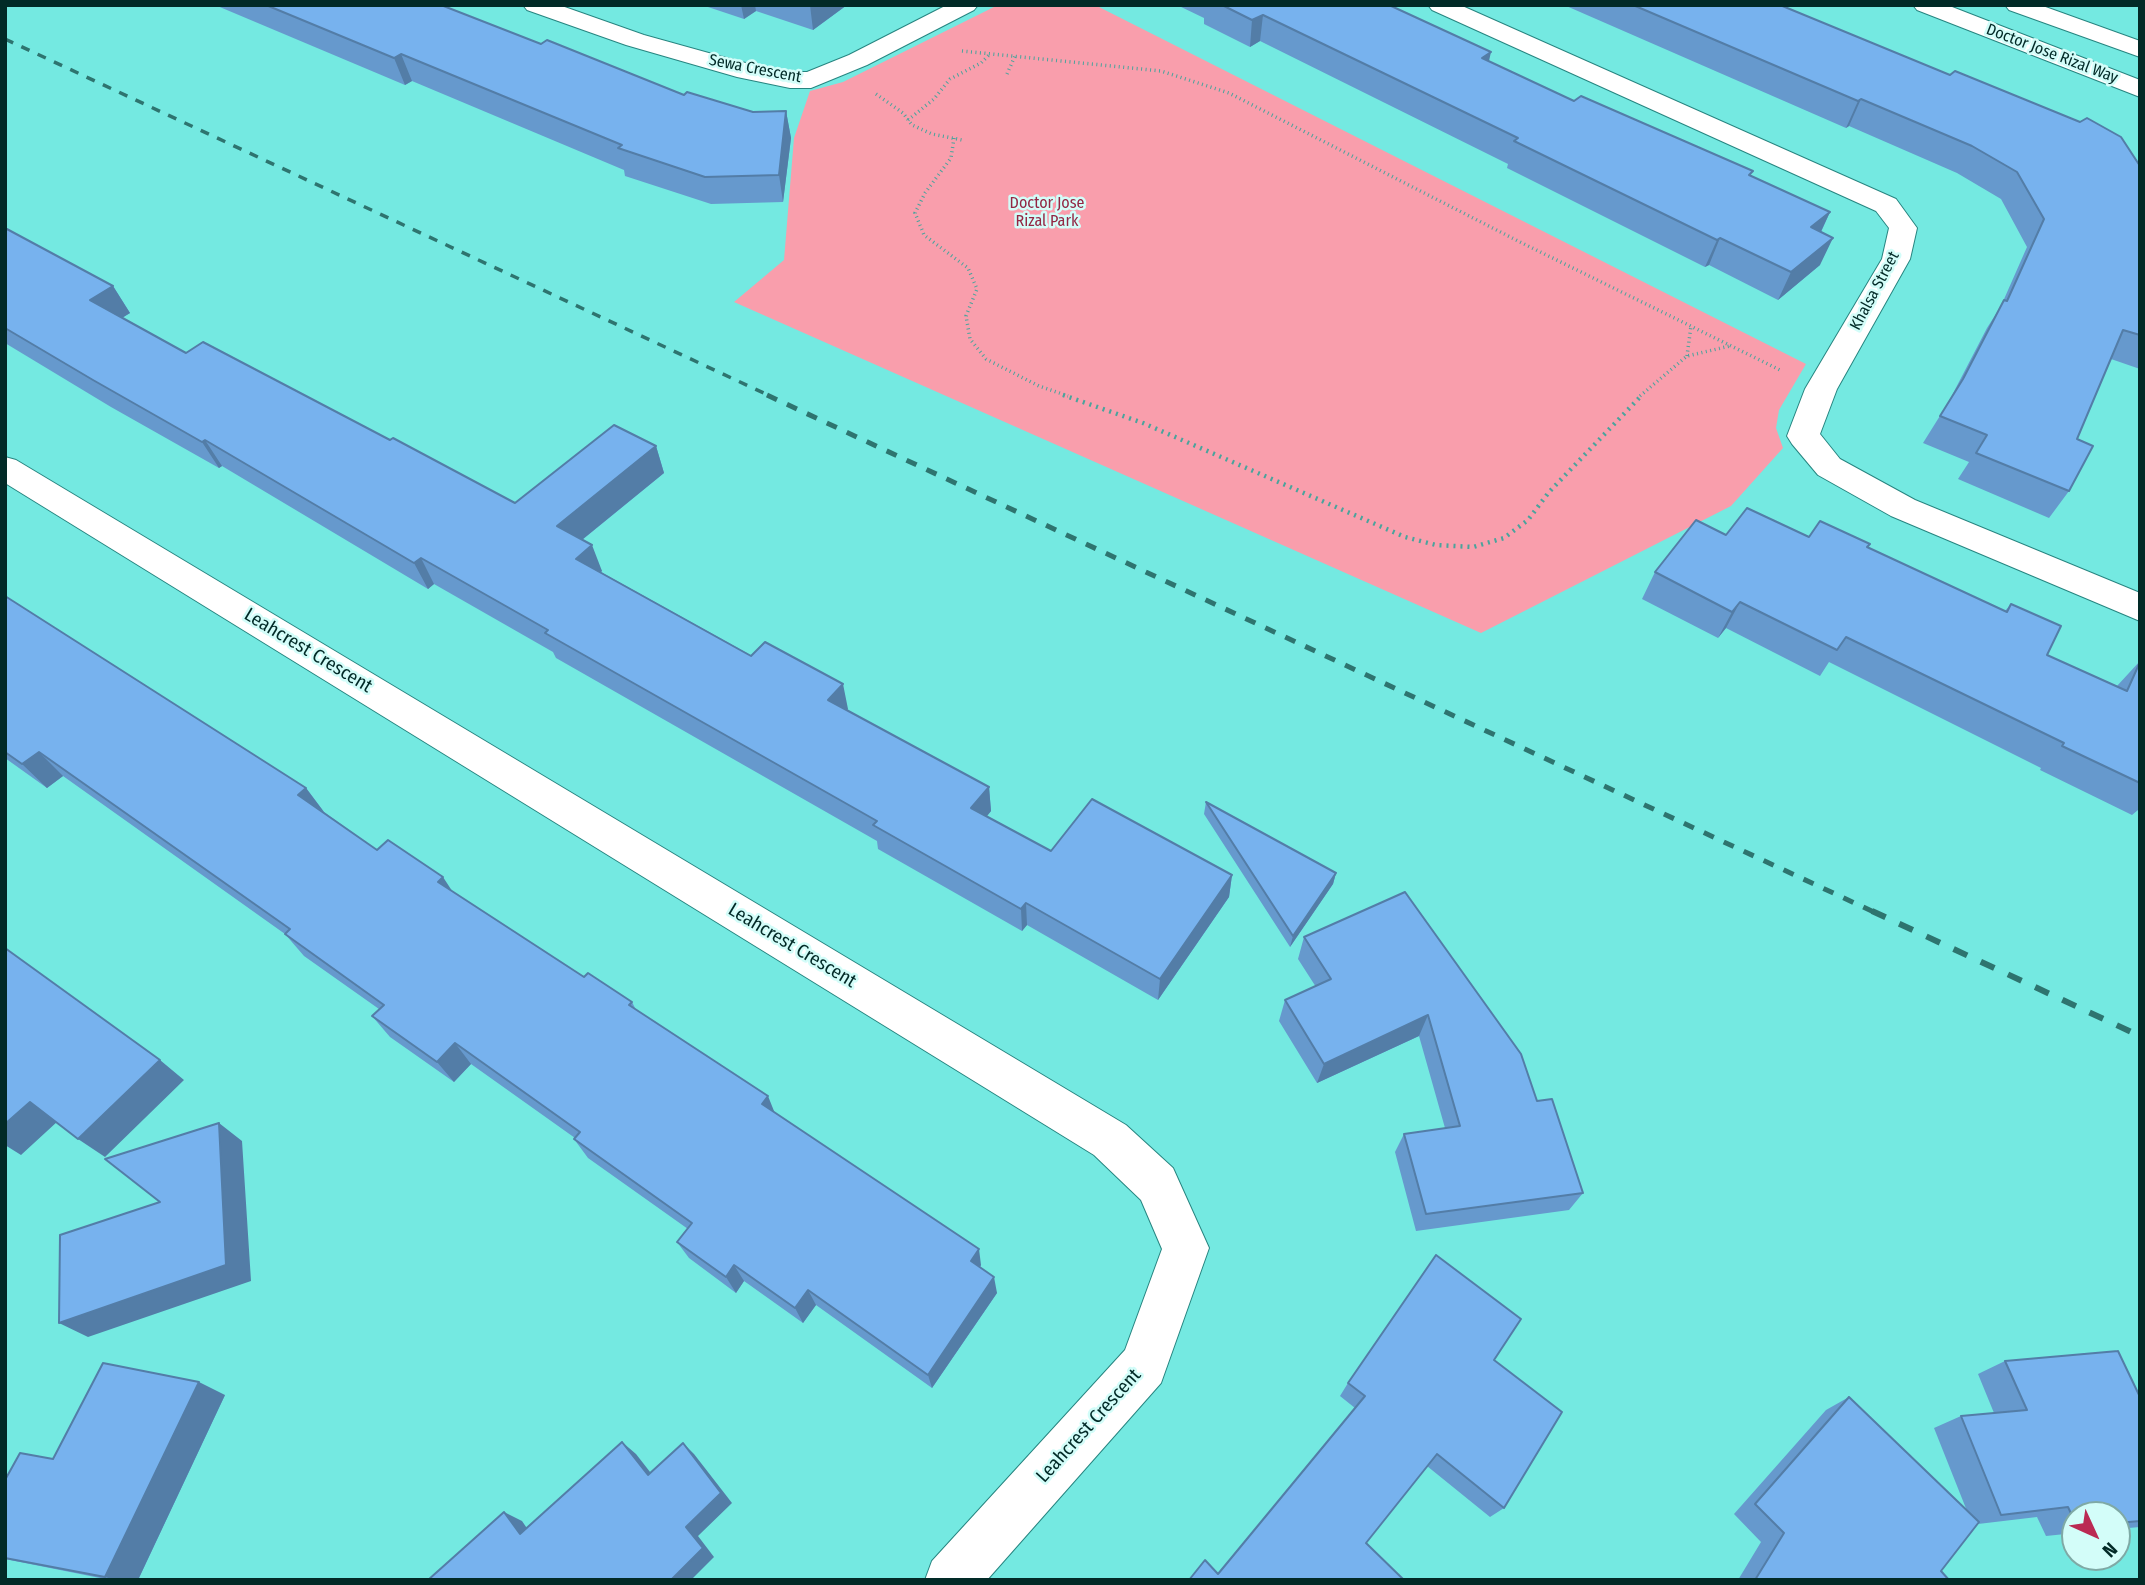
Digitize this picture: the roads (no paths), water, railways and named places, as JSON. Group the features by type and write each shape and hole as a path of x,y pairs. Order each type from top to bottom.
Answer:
{"street":[{"name":"Sewa Crescent","path":"535,5 635,40 737,69 811,80 967,5"},
{"name":"Khalsa Street","path":"1440,5 1886,205 1903,228 1896,259 1821,389 1803,436 1829,467 1903,508 2140,608"},
{"name":"Doctor Jose Rizal Way","path":"1924,5 2140,89"},
{"name":"Doctor Jose Rizal Way","path":"2017,5 2140,50"},
{"path":"2028,45 2057,19 2078,5"},
{"name":"Leahcrest Crescent","path":"5,468 1110,1140 1157,1184 1186,1248 1144,1366 951,1580"}],"railway":[{"path":"5,39 770,396"},
{"path":"767,395 1876,913"},
{"path":"1872,911 2140,1036"}],"park label":[{"name":"Doctor Jose Rizal Park","path":"1047,213"}]}
